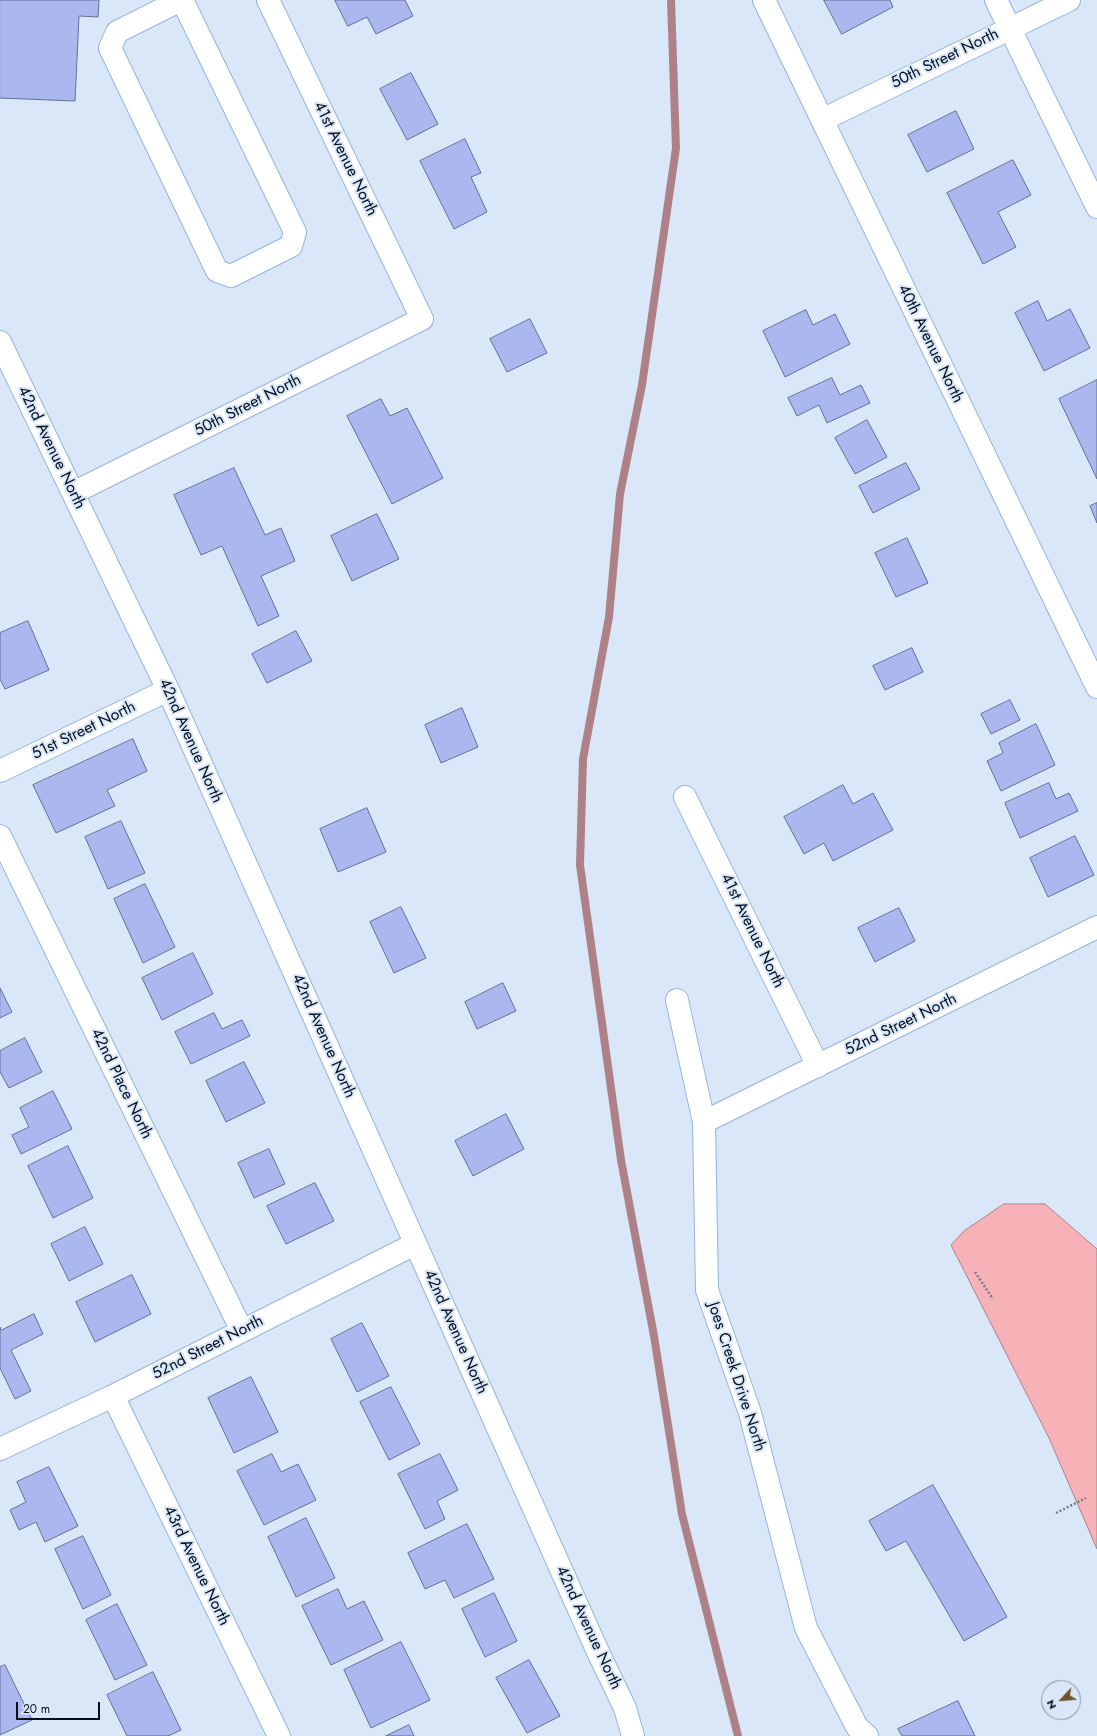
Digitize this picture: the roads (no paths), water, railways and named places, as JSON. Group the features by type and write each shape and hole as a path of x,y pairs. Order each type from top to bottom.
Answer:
{"street":[{"path":"182,0 296,232 291,246 231,276 217,272 110,48 117,32 182,0"},
{"name":"41st Avenue North","path":"268,0 422,319"},
{"name":"40th Avenue North","path":"764,0 1097,687"},
{"path":"996,0 1097,207"},
{"name":"50th Street North","path":"822,120 1070,0"},
{"name":"50th Street North","path":"73,493 422,319"},
{"name":"42nd Avenue North","path":"0,342 168,690 415,1244 625,1708 633,1736"},
{"name":"51st Street North","path":"0,771 168,690"},
{"name":"41st Avenue North","path":"685,797 818,1066"},
{"name":"42nd Place North","path":"0,836 242,1331"},
{"name":"52nd Street North","path":"704,1122 1097,927"},
{"name":"Joes Creek Drive North","path":"677,1000 704,1122 707,1290 750,1413 806,1628 857,1727 867,1736"},
{"name":"52nd Street North","path":"0,1449 113,1396 415,1244"},
{"name":"43rd Avenue North","path":"113,1396 279,1736"}],"waterway":[{"path":"671,0 676,148 642,385 620,494 609,617 583,759 580,865 621,1160 654,1336 682,1514 738,1736"}]}
